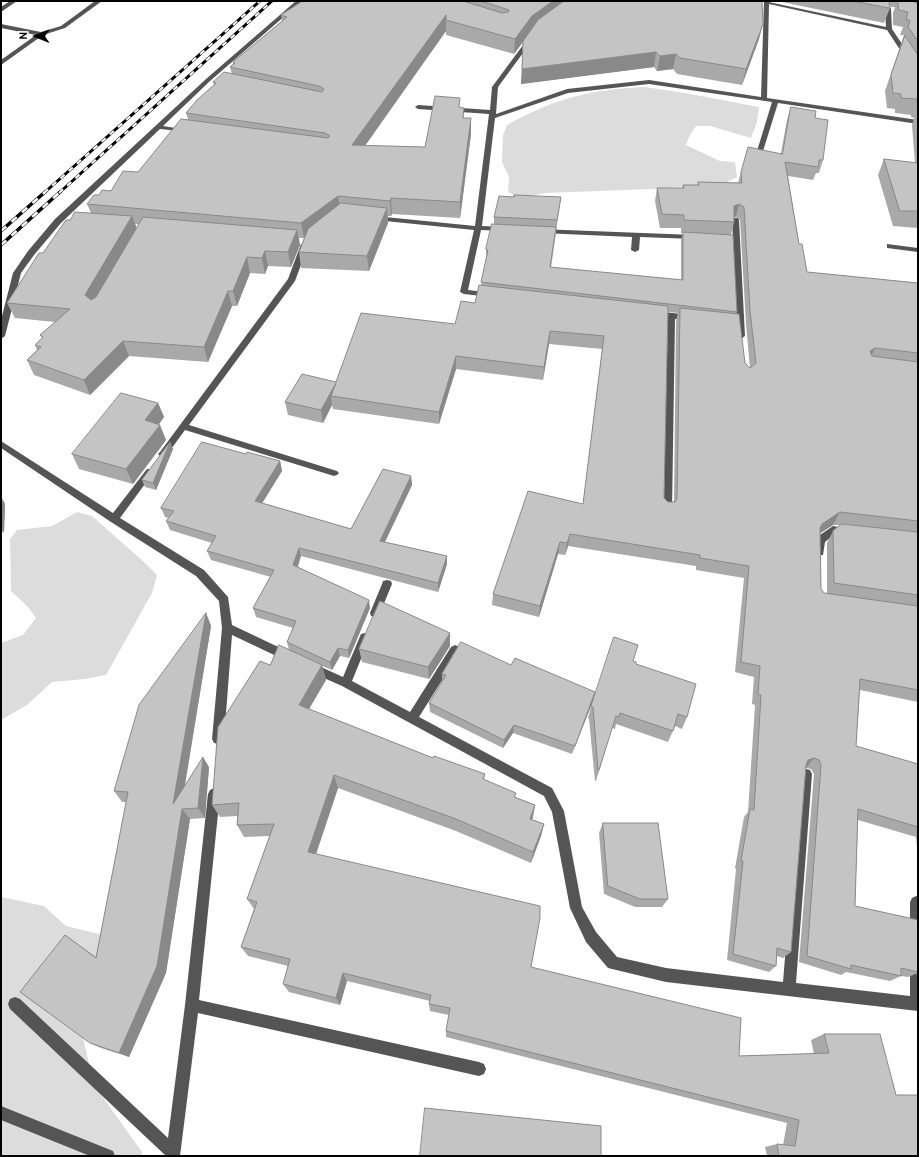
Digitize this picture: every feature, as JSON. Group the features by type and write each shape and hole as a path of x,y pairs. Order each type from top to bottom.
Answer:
{"street":[{"path":"1,10 14,1"},
{"path":"1,63 41,34 64,28 99,1"},
{"path":"1,336 17,273 30,253 58,222 208,80 299,1"},
{"path":"758,1 890,28"},
{"path":"884,1 888,9 890,28 918,73"},
{"path":"764,100 766,2"},
{"path":"888,9 895,11"},
{"path":"1,26 41,34"},
{"path":"502,296 464,292 478,228 493,115 495,87 534,33"},
{"path":"208,80 216,82"},
{"path":"418,107 493,115 568,91 649,82 918,122"},
{"path":"760,151 775,101"},
{"path":"159,127 195,132"},
{"path":"371,218 478,228 509,229"},
{"path":"735,220 732,238 736,323 742,346"},
{"path":"58,222 70,222"},
{"path":"533,230 705,237"},
{"path":"635,250 636,234"},
{"path":"114,520 292,279 305,240"},
{"path":"890,246 918,250"},
{"path":"648,313 702,319"},
{"path":"667,510 671,316"},
{"path":"183,426 334,473"},
{"path":"1,444 114,520 200,573 224,600 227,628 217,753"},
{"path":"820,562 820,540 833,530 856,533"},
{"path":"346,683 387,584"},
{"path":"227,628 346,683 548,792 558,811 576,908 591,937 613,963 666,975 918,1004 916,902"},
{"path":"412,719 455,650"},
{"path":"789,989 806,774"},
{"path":"173,1154 192,1005 215,784"},
{"path":"15,1004 173,1154"},
{"path":"192,1005 480,1069"},
{"path":"1,1113 108,1156"}],"shaded area":[{"path":"645,87 759,107 757,122 751,138 710,126 696,126 686,145 720,161 735,162 737,177 725,183 653,189 545,193 520,198 508,192 509,177 502,162 503,135 507,125 540,108 573,97 607,90"},
{"path":"77,512 92,516 157,575 152,593 106,675 85,679 52,682 27,705 1,720 1,643 23,635 36,618 28,607 11,591 10,539 17,530 52,526"},
{"path":"1,897 44,906 66,926 107,936 83,1038 94,1085 142,1152 141,1156 1,1156"}],"building":[{"path":"303,1 463,1 502,13 508,12 509,10 481,1 553,1 532,16 515,39 446,20 446,15 352,145 425,147 435,96 460,98 459,107 464,108 463,118 471,118 460,202 391,198 390,201 338,196 301,223 87,204 94,195 99,195 102,190 111,191 123,171 138,172 181,119 328,138 330,136 325,133 186,113 197,100 216,83 213,82 224,72 322,92 324,89 319,86 230,67 235,63 233,62 287,17 281,15"},
{"path":"564,1 762,1 763,24 746,69 680,58 676,54 660,56 656,52 522,69 523,41 538,20"},
{"path":"853,1 889,1 890,8"},
{"path":"898,1 911,1 918,3 918,41 908,27 910,20 906,20 908,12 899,10"},
{"path":"905,36 918,55 918,102 917,99 901,98 901,94 893,93 891,75"},
{"path":"791,107 816,111 815,118 828,120 823,160 819,160 818,167 785,162 799,244 802,244 807,272 918,283 918,353 875,348 870,351 872,356 918,362 918,521 840,512 822,524 820,528 821,589 824,593 918,606 918,690 860,679 856,746 918,764 918,827 858,809 855,906 918,920 918,972 901,968 901,976 851,965 851,969 807,956 821,765 819,760 814,758 808,760 806,765 791,952 777,948 776,966 733,954 743,861 741,861 750,809 754,810 761,695 758,694 760,666 741,662 749,566 700,558 700,555 570,534 567,543 560,542 540,606 493,594 528,491 583,504 604,336 550,331 544,367 456,356 439,412 331,396 336,383 321,410 285,402 302,374 336,382 361,313 455,324 461,301 475,303 479,285 668,306 664,498 668,502 675,502 677,498 680,308 739,314 745,363 750,368 756,363 750,311 744,207 739,204 734,206 734,222 684,220 684,215 662,214 657,188 684,188 683,185 699,185 698,182 742,183 741,172 748,147 782,154"},
{"path":"884,159 918,163 918,211 900,211"},
{"path":"514,195 561,197 557,220 494,217 499,196 514,197"},
{"path":"341,203 387,208 367,256 299,252 308,229"},
{"path":"75,212 132,216 85,295 91,300 96,297 143,217 297,230 288,252 265,251 262,258 247,257 233,291 228,291 204,347 123,341 84,380 27,360 41,347 35,345 43,337 40,335 70,309 7,303 39,253 43,253 66,220 70,220"},
{"path":"492,224 556,227 550,267 683,280 683,232 733,235 737,312 481,282 488,250 486,249"},
{"path":"121,393 158,403 145,420 160,425 126,469 72,454"},
{"path":"170,442 153,483 142,480"},
{"path":"202,442 246,454 247,452 280,461 255,501 351,529 383,469 411,476 380,541 447,556 438,583 299,548 293,565 369,600 348,650 338,648 330,662 287,642 296,621 253,608 274,570 207,551 216,536 166,521 174,511 161,508"},
{"path":"842,524 918,532 918,595 834,583 833,531"},
{"path":"380,601 450,633 428,667 359,649"},
{"path":"206,613 173,804 203,757 198,808 182,809 157,966 119,1053 90,1043 20,992 65,935 96,958 128,792 114,791 139,705"},
{"path":"614,637 638,645 633,661 636,662 636,664 696,684 687,717 678,714 673,731 620,713 619,717 616,716 598,770 593,707 591,707"},
{"path":"461,642 511,665 515,658 595,692 575,746 514,725 504,740 429,703 446,675 442,674"},
{"path":"279,645 322,665 299,705 433,758 434,756 485,774 483,779 516,793 514,797 535,805 530,819 544,824 533,852 456,819 334,775 308,852 540,906 540,918 531,967 741,1018 739,1056 829,1053 824,1034 880,1034 896,1095 918,1095 918,1156 779,1156 777,1144 795,1146 799,1120 446,1031 450,1008 429,1004 431,995 343,973 336,998 283,984 290,959 241,947 257,902 247,899 274,824 237,825 239,803 212,805 218,727 260,661 270,665"},
{"path":"603,823 658,823 668,899 640,899 608,886"},
{"path":"425,1108 601,1126 601,1156 420,1156"}],"railway":[{"path":"44,193 260,1"},
{"path":"59,193 272,1"},
{"path":"1,231 45,192"},
{"path":"1,245 60,192"}]}
